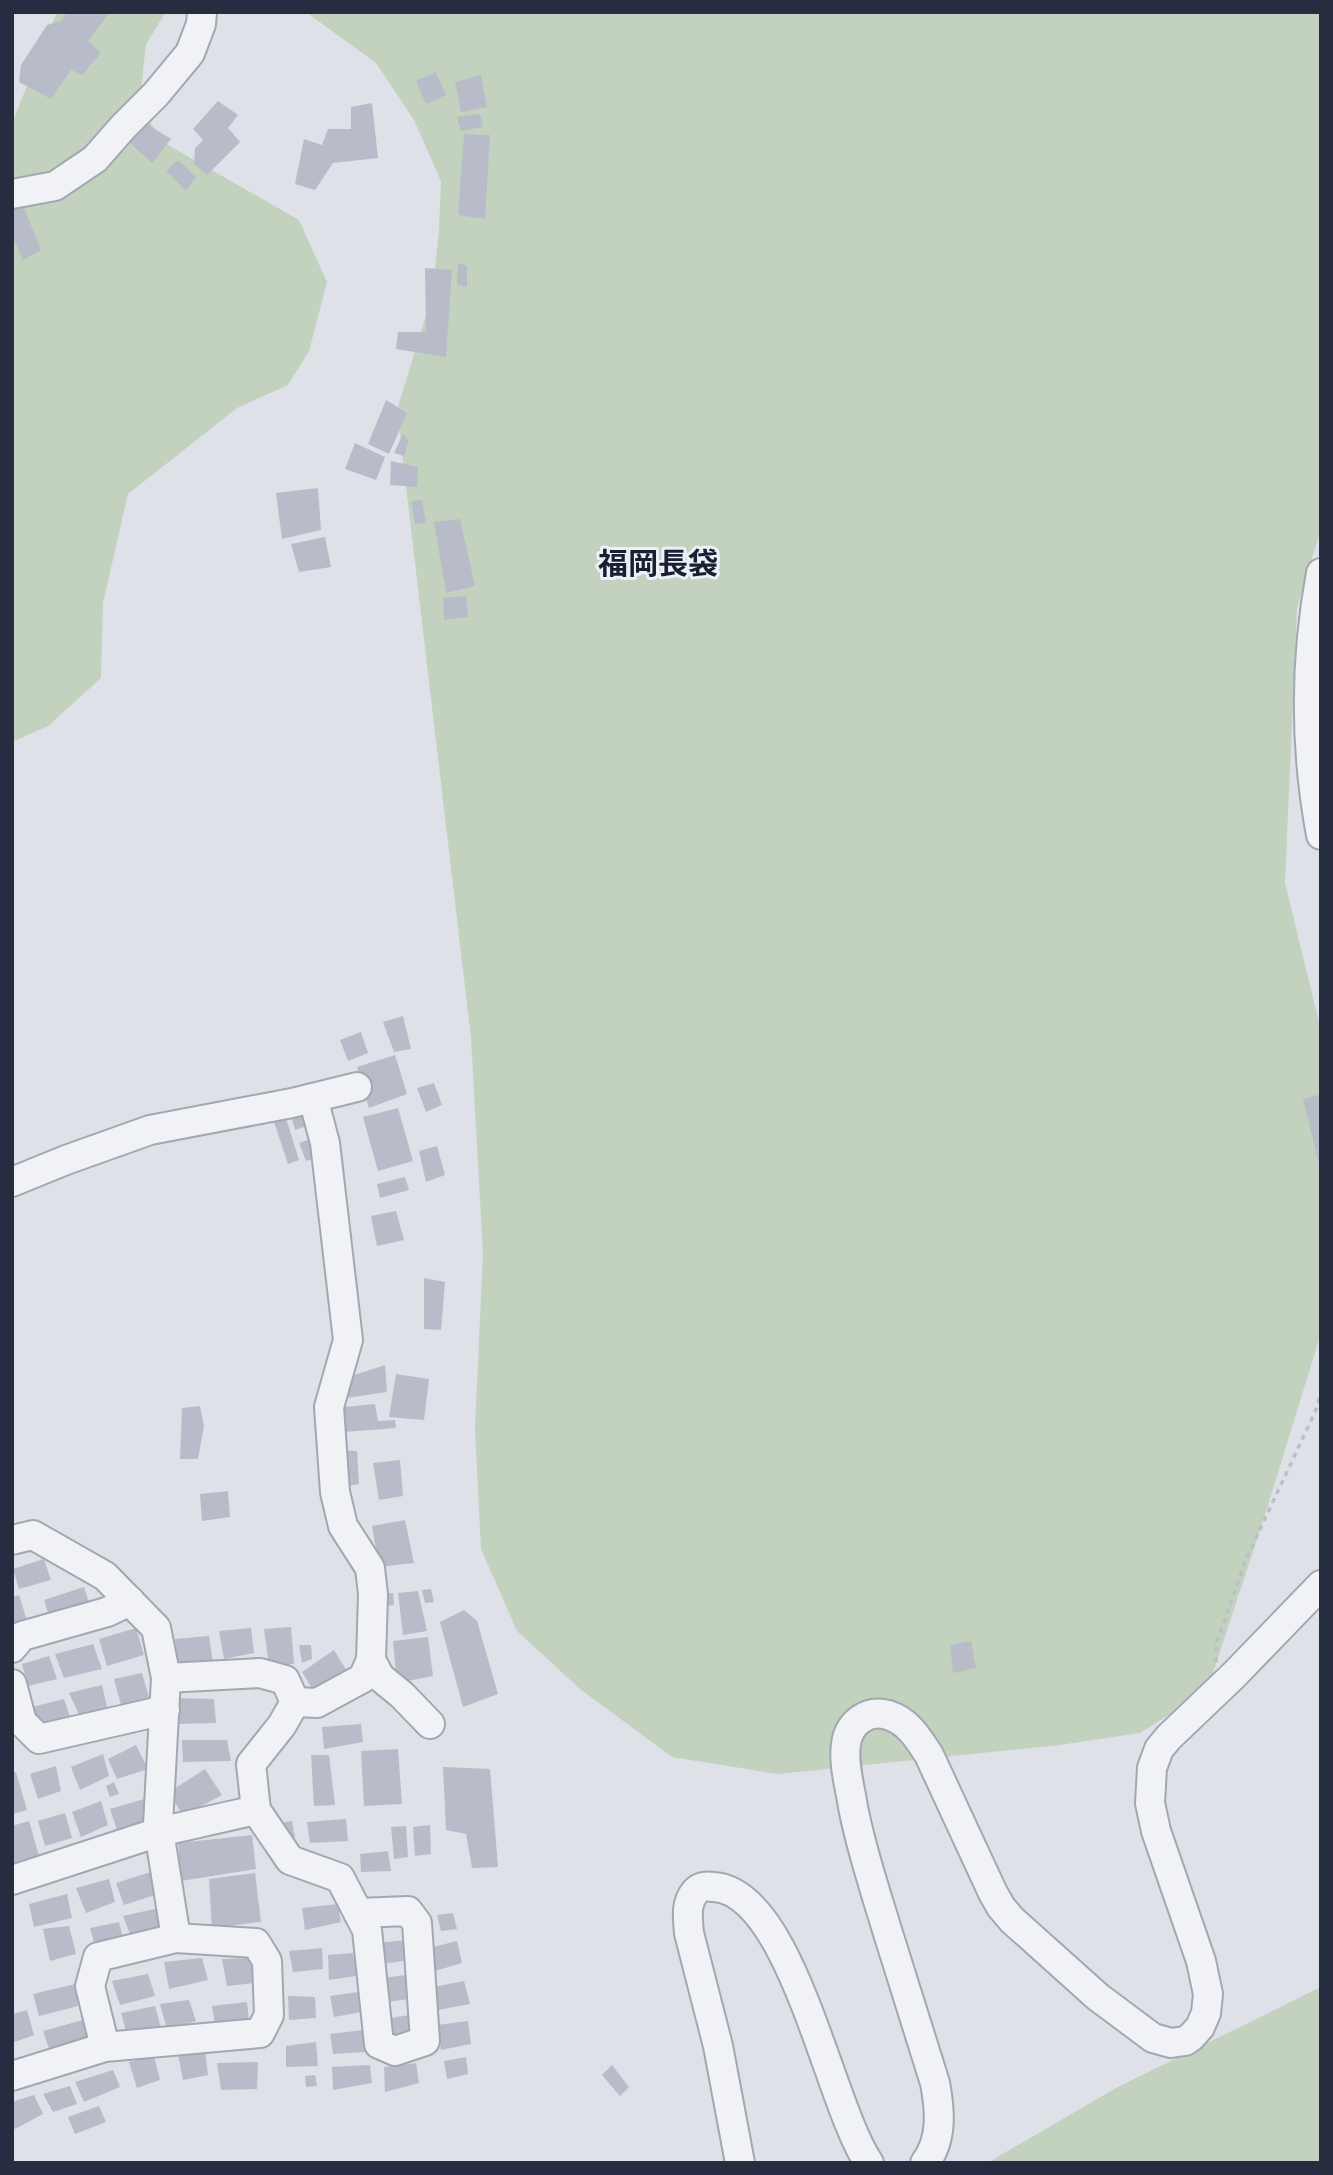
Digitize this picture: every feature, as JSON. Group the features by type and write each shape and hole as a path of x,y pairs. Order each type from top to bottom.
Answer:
{"street":[{"path":"12,194 55,186 95,159 190,53 201,24 202,12"},
{"path":"1321,573 1311,639 1309,688 1311,778 1321,835"},
{"path":"12,1182 150,1130 357,1087"},
{"path":"295,1702 317,1703 363,1678 371,1660 373,1594 370,1568 343,1526 335,1492 329,1408 348,1340 326,1143 313,1098"},
{"path":"12,1540 33,1535 105,1576 156,1628 166,1678 159,1832 176,1938"},
{"path":"925,2163 930,2156 940,2114 935,2083 857,1824 846,1760 846,1743 850,1729 858,1719 871,1714 884,1714 906,1724 929,1755 993,1893 1012,1920 1130,2022 1153,2038 1171,2043 1185,2041 1200,2027 1206,2013 1208,1994 1200,1961 1156,1831 1150,1803 1151,1776 1158,1749 1321,1585"},
{"path":"12,1648 22,1636 107,1612 130,1601"},
{"path":"371,1660 380,1677 430,1724"},
{"path":"166,1678 260,1673 285,1680 295,1702"},
{"path":"12,1684 22,1722 39,1739 165,1710"},
{"path":"295,1702 282,1726 251,1764 256,1810 290,1860 340,1878 358,1913 367,1930 379,2044 395,2051 425,2041 417,1923 408,1911 358,1913"},
{"path":"12,1880 159,1832 256,1810"},
{"path":"740,2163 718,2046 687,1917 690,1899 697,1889 706,1886 720,1887 752,1908 779,1945 806,2004 844,2113 869,2163"},
{"path":"12,2076 105,2047 260,2033 269,2015 267,1961 256,1943 176,1938 98,1957 90,1986 105,2047"}],"path":[{"path":"1213,1695 1217,1641 1247,1557 1321,1394"}],"green space":[{"path":"57,12 166,12 146,44 139,109 168,145 299,220 327,282 309,351 288,385 237,408 128,494 103,603 101,678 48,726 12,742 12,123"},
{"path":"306,12 1321,12 1321,529 1297,608 1285,883 1321,1030 1321,1333 1207,1691 1140,1733 1060,1745 778,1774 672,1757 580,1689 517,1631 481,1549 475,1429 483,1254 471,1038 397,410 432,296 441,181 414,120 376,63"},
{"path":"1321,1987 1321,2163 987,2163 1116,2088"}],"building":[{"path":"67,12 110,12 88,41 101,53 82,75 71,70 51,99 19,82 21,65 47,25 61,21"},
{"path":"436,72 446,95 426,104 416,81"},
{"path":"481,75 487,107 461,112 455,82"},
{"path":"218,101 238,115 228,128 240,142 207,175 194,164 195,148 203,140 193,129"},
{"path":"372,103 378,158 333,163 315,190 295,184 304,139 322,145 328,129 351,129 351,107"},
{"path":"480,114 483,127 461,131 457,117"},
{"path":"147,124 171,139 152,163 130,143"},
{"path":"464,134 490,135 485,219 458,215"},
{"path":"178,160 196,177 186,191 166,171"},
{"path":"22,203 41,250 23,260 12,235 12,208"},
{"path":"458,263 467,266 467,287 457,284"},
{"path":"425,268 452,270 446,357 396,349 398,332 426,332"},
{"path":"386,400 407,413 389,454 368,444"},
{"path":"403,434 409,440 404,456 394,453"},
{"path":"355,443 385,457 376,480 345,469"},
{"path":"391,461 418,467 417,487 390,485"},
{"path":"318,488 321,530 282,539 276,493"},
{"path":"422,500 426,523 415,524 411,501"},
{"path":"460,519 475,586 446,593 434,522"},
{"path":"325,537 331,567 299,572 291,544"},
{"path":"466,596 468,617 444,620 443,598"},
{"path":"403,1016 411,1049 394,1052 383,1022"},
{"path":"361,1032 368,1053 348,1061 340,1040"},
{"path":"395,1055 407,1094 369,1108 357,1067"},
{"path":"434,1083 442,1105 426,1112 417,1088"},
{"path":"1321,1094 1321,1168 1320,1168 1303,1099"},
{"path":"398,1108 413,1161 378,1171 363,1117"},
{"path":"306,1111 310,1125 295,1130 291,1115"},
{"path":"285,1115 299,1160 288,1164 273,1119"},
{"path":"314,1138 319,1157 306,1161 299,1143"},
{"path":"437,1146 445,1175 426,1182 419,1151"},
{"path":"405,1177 409,1190 380,1198 377,1184"},
{"path":"396,1211 404,1240 377,1246 371,1216"},
{"path":"424,1278 445,1282 441,1330 424,1329"},
{"path":"385,1365 387,1392 347,1398 345,1378"},
{"path":"396,1374 429,1379 424,1420 389,1417"},
{"path":"375,1404 378,1421 395,1420 396,1428 344,1432 344,1407"},
{"path":"200,1406 204,1426 198,1459 180,1459 182,1408"},
{"path":"335,1450 357,1451 359,1484 339,1487"},
{"path":"400,1460 403,1496 379,1500 373,1463"},
{"path":"228,1491 230,1517 202,1521 200,1494"},
{"path":"405,1520 414,1563 379,1567 372,1526"},
{"path":"44,1559 51,1580 19,1589 13,1569"},
{"path":"84,1587 90,1606 50,1619 44,1600"},
{"path":"431,1589 434,1602 425,1603 422,1590"},
{"path":"418,1591 427,1631 403,1635 398,1593"},
{"path":"393,1593 394,1605 385,1606 383,1594"},
{"path":"19,1595 28,1624 12,1629 12,1597"},
{"path":"464,1610 477,1621 498,1694 463,1707 440,1622"},
{"path":"291,1627 294,1664 269,1665 264,1629"},
{"path":"136,1628 144,1655 107,1666 99,1639"},
{"path":"251,1628 254,1653 224,1659 219,1631"},
{"path":"209,1636 213,1662 178,1665 175,1639"},
{"path":"428,1637 433,1676 397,1683 393,1641"},
{"path":"971,1641 976,1668 953,1673 950,1645"},
{"path":"93,1644 102,1669 64,1678 55,1654"},
{"path":"299,1645 311,1645 312,1659 302,1663"},
{"path":"334,1650 350,1676 317,1696 302,1672"},
{"path":"49,1656 57,1679 28,1686 22,1664"},
{"path":"142,1673 149,1698 121,1705 114,1679"},
{"path":"102,1685 108,1711 81,1719 69,1693"},
{"path":"175,1698 214,1699 216,1723 176,1724"},
{"path":"64,1699 71,1720 40,1729 32,1707"},
{"path":"361,1724 363,1742 324,1749 322,1727"},
{"path":"182,1740 227,1740 231,1761 183,1762"},
{"path":"136,1745 148,1769 117,1779 108,1759"},
{"path":"398,1749 402,1804 364,1806 361,1751"},
{"path":"103,1754 109,1776 80,1790 71,1767"},
{"path":"311,1755 329,1755 335,1805 314,1806"},
{"path":"56,1766 61,1791 38,1799 30,1774"},
{"path":"443,1767 490,1769 498,1867 472,1868 466,1834 446,1830"},
{"path":"205,1769 222,1795 183,1816 169,1792"},
{"path":"16,1772 27,1810 12,1814 12,1773"},
{"path":"114,1782 119,1794 110,1797 106,1786"},
{"path":"144,1799 148,1823 118,1833 110,1809"},
{"path":"101,1801 108,1825 81,1837 72,1812"},
{"path":"65,1813 72,1838 45,1846 38,1821"},
{"path":"346,1819 348,1841 310,1843 307,1822"},
{"path":"29,1821 39,1856 12,1863 12,1826"},
{"path":"292,1821 295,1838 282,1840 279,1823"},
{"path":"430,1825 431,1854 415,1856 413,1827"},
{"path":"406,1826 408,1857 394,1859 391,1827"},
{"path":"252,1835 256,1869 181,1881 178,1843"},
{"path":"388,1851 391,1871 361,1872 360,1854"},
{"path":"154,1871 161,1893 124,1905 116,1883"},
{"path":"255,1873 261,1922 212,1928 209,1879"},
{"path":"109,1879 115,1902 86,1913 76,1888"},
{"path":"67,1894 72,1918 34,1927 29,1904"},
{"path":"338,1904 341,1922 305,1930 302,1908"},
{"path":"159,1908 166,1928 132,1939 123,1916"},
{"path":"453,1913 457,1929 441,1931 437,1915"},
{"path":"119,1922 124,1942 96,1949 90,1928"},
{"path":"69,1926 76,1954 50,1961 43,1929"},
{"path":"407,1940 409,1960 382,1964 377,1943"},
{"path":"457,1941 462,1963 435,1971 429,1948"},
{"path":"322,1948 323,1969 293,1972 289,1951"},
{"path":"353,1953 356,1976 329,1980 328,1955"},
{"path":"202,1958 208,1980 169,1989 164,1962"},
{"path":"253,1958 254,1983 227,1986 222,1959"},
{"path":"148,1974 155,1996 120,2005 112,1981"},
{"path":"412,1974 415,1998 388,2002 384,1978"},
{"path":"464,1981 470,2004 438,2010 434,1987"},
{"path":"75,1984 78,2006 39,2016 33,1994"},
{"path":"358,1992 362,2012 334,2017 330,1996"},
{"path":"288,1996 315,1997 316,2018 289,2020"},
{"path":"189,2000 196,2021 167,2029 160,2004"},
{"path":"247,2002 249,2022 215,2025 212,2006"},
{"path":"155,2006 161,2028 127,2035 121,2013"},
{"path":"27,2010 34,2035 12,2043 12,2014"},
{"path":"415,2014 418,2035 389,2040 386,2019"},
{"path":"83,2020 88,2039 50,2052 43,2031"},
{"path":"468,2021 471,2044 441,2050 437,2025"},
{"path":"364,2030 366,2052 333,2054 330,2034"},
{"path":"316,2042 318,2066 286,2067 286,2046"},
{"path":"205,2050 208,2075 183,2080 178,2054"},
{"path":"154,2056 160,2080 137,2088 129,2062"},
{"path":"466,2057 468,2074 447,2079 444,2061"},
{"path":"258,2062 257,2089 221,2090 217,2063"},
{"path":"416,2063 419,2083 385,2092 384,2067"},
{"path":"370,2065 372,2083 333,2090 332,2067"},
{"path":"612,2065 629,2087 620,2096 602,2075"},
{"path":"113,2070 120,2087 84,2102 75,2082"},
{"path":"315,2075 317,2086 306,2087 305,2076"},
{"path":"70,2086 77,2104 53,2112 43,2094"},
{"path":"34,2095 43,2114 15,2129 12,2124 12,2102"},
{"path":"99,2106 106,2122 75,2134 68,2117"}],"district":[{"name":"福岡長袋","path":"658,564"}]}
